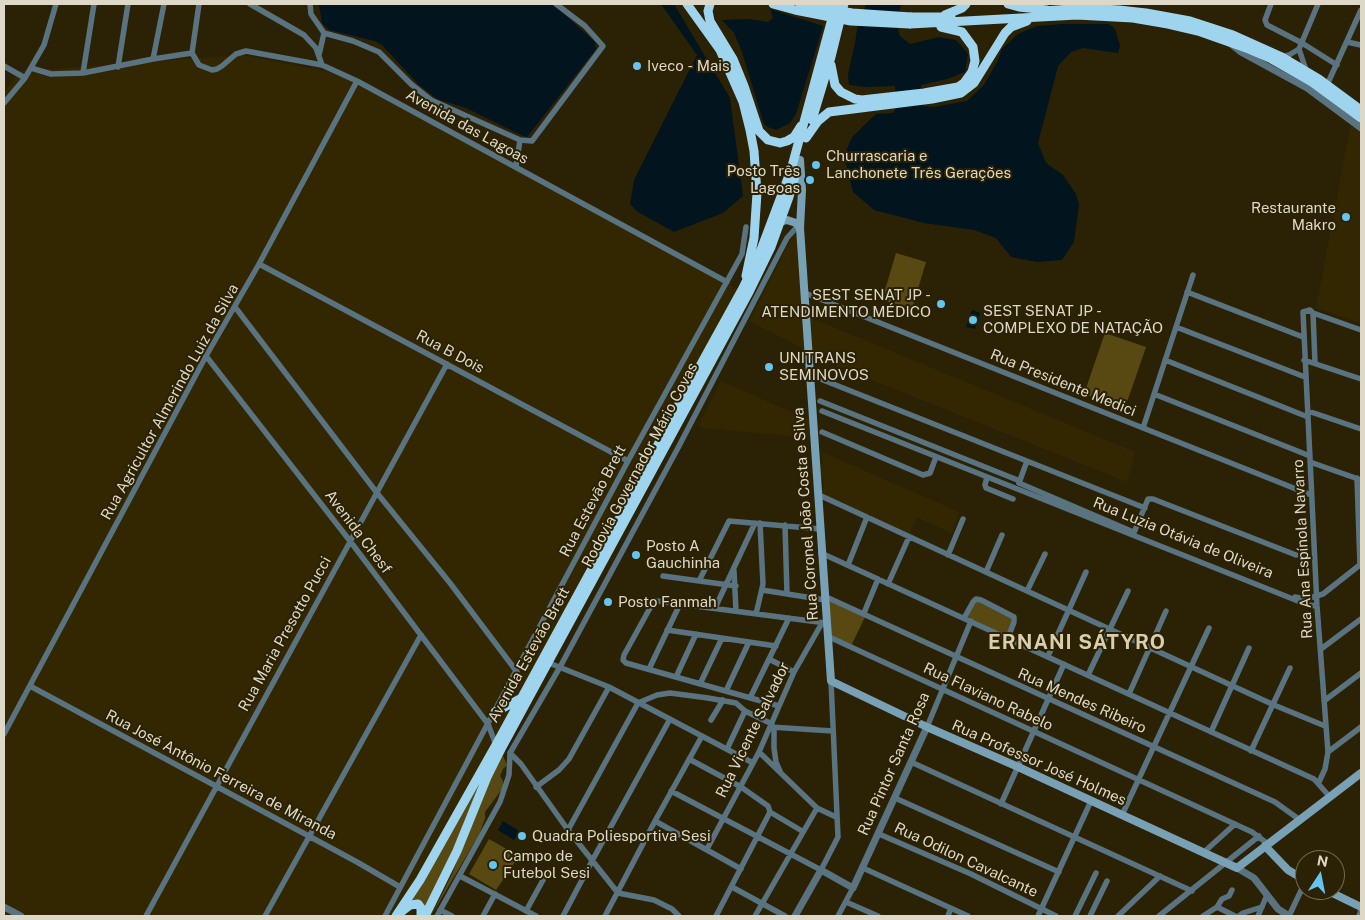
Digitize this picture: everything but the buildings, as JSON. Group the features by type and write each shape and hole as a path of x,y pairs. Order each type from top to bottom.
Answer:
{"highway":[{"path":"687,4 720,50 743,102 750,130 756,168 757,193 754,238 743,288"},
{"path":"710,4 708,11 710,21 733,60 744,86 756,125 763,136 774,142 787,141 794,137 799,131 808,110"},
{"path":"773,4 851,20 911,21 940,17 1046,13 1133,18 1168,24 1198,30 1256,52 1312,82 1361,118"},
{"path":"800,4 956,29 962,32 970,41 975,54 972,72 964,83 924,96 830,112 818,121 806,138"},
{"path":"743,288 770,228 791,170 836,4"},
{"name":"Rodovia Governador Mário Covas","path":"425,916 457,851 487,777 749,292 771,246 800,160 831,57 844,4"},
{"path":"940,17 954,12 966,4"},
{"path":"1008,4 1046,13"},
{"path":"922,24 1084,8 1146,13 1190,21 1233,35 1282,57 1306,70 1361,110"},
{"path":"924,96 953,96 969,88 1005,33 1020,23 1046,13"},
{"path":"831,57 831,70 835,85 841,92 862,100 894,100"},
{"name":"Avenida Estevāo Brett","path":"496,745 743,288"},
{"path":"495,712 520,699"},
{"path":"397,916 420,880 496,745"},
{"path":"397,916 410,905 416,904 421,908 421,916"}],"main road":[{"name":"Rua Coronel João Costa e Silva","path":"800,160 802,190 800,228 819,496 824,623 831,682"},
{"path":"780,222 787,220 796,223 800,228"},
{"name":"Rua Professor José Holmes","path":"831,682 1237,868"},
{"path":"1237,868 1361,773"},
{"path":"1267,845 1288,870 1295,875"},
{"path":"1345,900 1361,908"}],"street":[{"path":"4,103 25,78 48,37 56,4"},
{"path":"83,73 94,4"},
{"path":"118,67 128,4"},
{"path":"153,59 164,4"},
{"path":"31,68 51,74 83,73 192,53 200,4"},
{"path":"250,4 312,41 322,65"},
{"path":"310,4 311,14 324,33 346,38 375,50 431,100 520,140 532,141 603,46 585,26 556,4"},
{"path":"1271,4 1265,20 1268,25 1302,42 1336,65"},
{"path":"1282,57 1289,56 1299,49 1318,4"},
{"path":"1327,85 1361,10"},
{"path":"319,55 324,33"},
{"path":"1228,41 1241,52 1307,88 1361,128"},
{"path":"1347,42 1361,45"},
{"path":"1299,49 1306,70"},
{"name":"Avenida das Lagoas","path":"192,53 199,65 212,70 222,66 236,54 246,51 322,65 357,81 727,282"},
{"path":"4,66 25,78"},
{"name":"Rua Agricultor Almerindo Luiz da Silva","path":"4,734 206,356 236,307 357,81"},
{"path":"516,167 520,140"},
{"name":"Rua Estevão Brett","path":"384,916 517,672 628,461 742,254 746,227"},
{"path":"437,916 500,802 510,776 510,753 560,667 679,446 787,238 795,229 800,228"},
{"name":"Rua B Dois","path":"259,264 628,461"},
{"path":"1143,428 1193,275"},
{"name":"Rua Presidente Medici","path":"805,292 1311,495"},
{"path":"1187,292 1303,337"},
{"path":"236,307 377,493 450,583 517,672"},
{"name":"Rua Ana Espínola Navarro","path":"1313,313 1310,310 1303,312 1303,337 1317,606 1328,752 1325,769 1319,782"},
{"path":"1315,363 1313,313 1361,330"},
{"path":"1176,327 1305,377"},
{"name":"Avenida Chesf","path":"206,356 350,541 488,724 496,745"},
{"path":"1165,360 1308,414 1361,429"},
{"path":"1304,360 1361,379"},
{"name":"Rua Maria Presotto Pucci","path":"146,916 447,364"},
{"path":"818,378 1145,508"},
{"path":"1154,394 1359,479 1360,565 1330,589 1317,596"},
{"path":"820,402 1018,485"},
{"path":"822,410 987,477 1018,485"},
{"path":"822,432 923,475 930,473 936,457"},
{"path":"1018,485 1027,461"},
{"path":"987,477 986,488 1013,499"},
{"name":"Rua Luzia Otávia de Oliveira","path":"1018,485 1308,605 1317,606"},
{"path":"819,496 1232,686 1325,726"},
{"path":"1134,534 1148,499 1153,499 1296,554"},
{"path":"848,565 867,517"},
{"path":"948,555 963,518"},
{"path":"699,581 729,521 820,528"},
{"path":"715,608 757,523"},
{"path":"756,614 762,590 757,523"},
{"path":"785,526 787,594"},
{"name":"Rua Luzia Otávia de Oliveira","path":"1134,534 1299,598 1312,599 1317,596"},
{"path":"986,572 1002,535"},
{"path":"888,584 909,537"},
{"path":"821,553 1319,782 1330,797"},
{"path":"1027,591 1045,554"},
{"path":"734,569 736,611"},
{"path":"1048,656 1086,572"},
{"path":"663,576 736,586"},
{"path":"864,613 878,579"},
{"name":"Rua Mendes Ribeiro","path":"762,590 824,598 864,613 1274,802 1300,820"},
{"path":"1088,675 1128,590"},
{"path":"964,618 973,602 976,599 981,600 1014,617 1008,638"},
{"path":"779,706 626,663 623,660 624,655 655,601 824,623"},
{"path":"649,670 680,604"},
{"path":"1129,694 1166,611"},
{"path":"750,698 789,618"},
{"path":"1321,649 1361,619"},
{"name":"Rua Pintor Santa Rosa","path":"838,916 879,834 972,621"},
{"name":"Rua Vicente Salvador","path":"707,849 772,726 794,672 824,623"},
{"path":"1122,815 1209,628"},
{"path":"667,630 776,646"},
{"path":"676,677 696,634"},
{"path":"265,916 421,635"},
{"name":"Rua Flaviano Rabelo","path":"827,636 1235,824 1259,836 1267,845"},
{"path":"700,684 722,638"},
{"path":"726,691 749,642"},
{"path":"1211,732 1249,648"},
{"path":"769,659 794,672"},
{"path":"549,663 609,686 753,763"},
{"path":"1001,804 1016,766 1064,664"},
{"path":"1251,751 1290,668"},
{"path":"1324,701 1361,673"},
{"name":"Rua Coronel João Costa e Silva","path":"821,870 838,837 831,682"},
{"name":"Rua José Antônio Ferreira de Miranda","path":"30,686 400,888"},
{"path":"536,787 559,770 569,759 609,686"},
{"path":"568,830 638,703 657,695 670,693 723,700 736,703 745,711 772,726 833,731"},
{"path":"711,720 723,700"},
{"path":"727,749 745,711"},
{"path":"563,916 670,719"},
{"path":"772,726 776,762 781,773"},
{"path":"1328,752 1361,727"},
{"path":"605,916 702,736"},
{"path":"759,752 816,808 836,817"},
{"path":"510,753 521,764 568,830 618,893 654,900 673,914 680,916"},
{"path":"689,759 741,787 768,806 770,812 802,831"},
{"path":"911,762 1192,891"},
{"path":"671,791 853,888"},
{"path":"895,798 1059,872"},
{"path":"1038,916 1091,801"},
{"path":"755,916 816,808"},
{"path":"716,916 770,812"},
{"path":"655,821 741,868"},
{"path":"1204,852 1235,824"},
{"name":"Rua Odilon Cavalcante","path":"879,834 971,874 1056,916"},
{"path":"1159,916 1259,836"},
{"path":"863,868 968,916"},
{"path":"1237,868 1254,878 1278,909 1289,916 1296,900"},
{"path":"796,916 821,870"},
{"path":"526,911 548,871"},
{"path":"1075,916 1096,873"},
{"path":"460,876 536,916"},
{"path":"1118,916 1160,876"},
{"path":"1090,916 1107,881"},
{"path":"732,887 785,916"},
{"path":"1203,916 1217,907 1222,899 1229,896 1232,890"},
{"path":"483,916 495,894"},
{"path":"1258,916 1267,895"},
{"path":"846,902 878,916"},
{"path":"4,907 21,916"},
{"path":"1217,907 1237,916 1262,907"},
{"path":"948,916 951,908"},
{"path":"1359,916 1361,908"},
{"path":"440,910 452,916"}],"shaded area":[{"path":"242,55 329,72 358,80 727,282 742,294 410,916 4,916 4,92 19,71"},
{"path":"1351,123 1361,131 1361,323 1316,308"},
{"path":"795,232 797,232 805,350 749,321"},
{"path":"896,253 926,262 912,309 882,300"},
{"path":"809,317 1135,452 1127,482 812,356"},
{"path":"1105,333 1146,347 1125,408 1084,394"},
{"path":"721,381 810,420 811,438 702,428 698,426"},
{"path":"822,452 959,512 952,533 916,517 909,535 821,495 821,490 824,487 824,479 819,477 819,465 823,464"},
{"path":"829,601 865,617 851,646 829,635"},
{"path":"977,601 1008,614 1012,619 1008,637 966,616"},
{"path":"503,756 507,765 500,776 503,781 503,788 485,812 480,833 431,916 452,874 487,785"},
{"path":"492,759 464,821 459,840 425,909 421,902 416,900 410,902"},
{"name":"Campo de Futebol Sesi","path":"489,839 519,856 496,890 469,874"}],"water":[{"path":"319,4 553,4 595,42 596,49 527,137 466,108 437,99 418,84 382,45 375,41 329,30 322,23"},
{"path":"661,4 674,4 730,98 743,196 723,213 674,232 638,212 630,204 634,180 697,55"},
{"path":"866,4 902,4 898,30 900,36 910,44 939,37 956,40 968,54 965,72 947,79 921,85 923,106 934,107 967,101 984,85 1002,49 1018,34 1037,26 1109,24 1115,29 1120,46 1118,53 1083,48 1071,52 1058,66 1038,143 1046,163 1063,175 1076,194 1079,205 1074,242 1062,260 1037,262 1011,257 996,238 974,230 924,223 874,210 853,192 844,156 852,137 876,114 893,113 896,108 895,86 865,87 849,85 848,74 857,29"},
{"path":"770,9 823,26 796,114 790,123 776,130 764,124 742,52 734,33 722,20 748,19 768,22 773,18"},
{"name":"SEST SENAT JP - COMPLEXO DE NATAÇÃO","path":"972,310 980,313 975,329 966,327"},
{"path":"503,821 519,831 514,840 498,830"}],"place":[{"name":"Iveco - Mais","path":"637,66"},
{"name":"Churrascaria e Lanchonete Três Gerações","path":"816,165"},
{"name":"Posto Três Lagoas","path":"810,180"},
{"name":"Restaurante Makro","path":"1346,217"},
{"name":"SEST SENAT JP - ATENDIMENTO MÉDICO","path":"941,304"},
{"name":"SEST SENAT JP - COMPLEXO DE NATAÇÃO","path":"973,320"},
{"name":"UNITRANS SEMINOVOS","path":"769,367"},
{"name":"Posto A Gauchinha","path":"636,555"},
{"name":"Posto Fanmah","path":"608,602"},
{"name":"Quadra Poliesportiva Sesi","path":"522,836"},
{"name":"Campo de Futebol Sesi","path":"493,865"}],"district":[{"name":"ERNANI SÁTYRO","path":"1077,643"}]}
